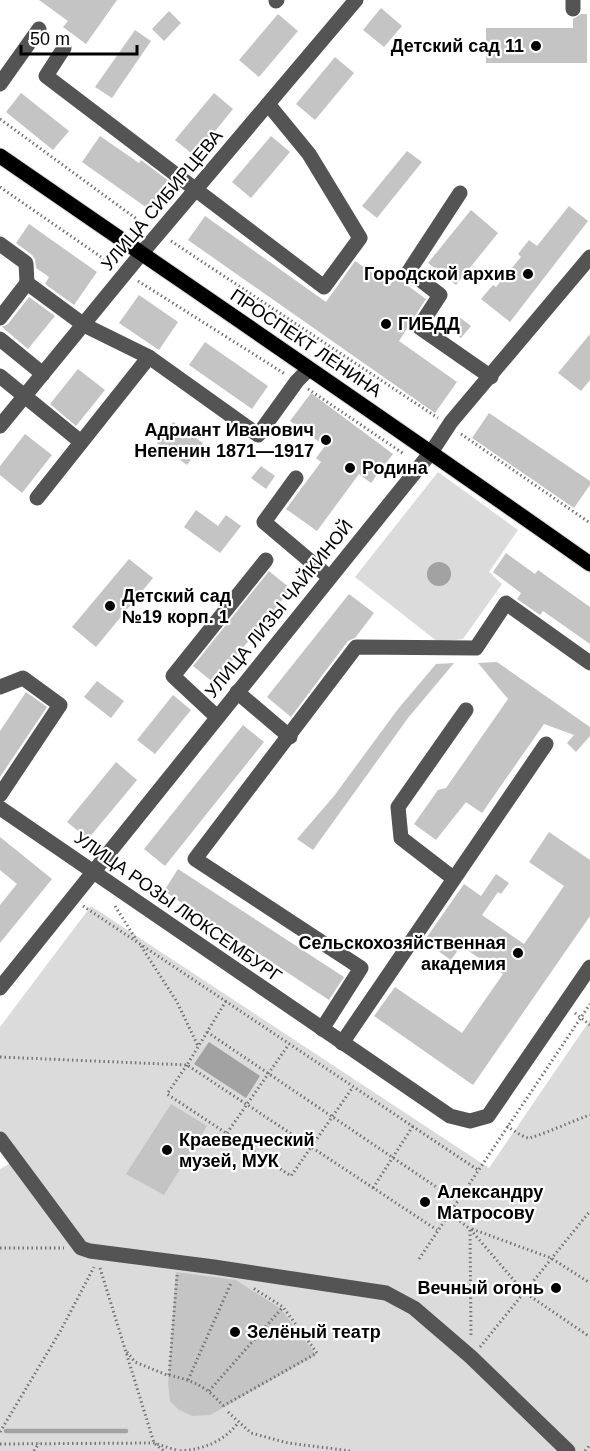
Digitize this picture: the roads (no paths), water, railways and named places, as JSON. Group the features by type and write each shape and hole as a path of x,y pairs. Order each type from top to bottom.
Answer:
{"main road":[{"name":"ПРОСПЕКТ ЛЕНИНА","path":"0,156 432,451 590,564"}],"street":[{"name":"УЛИЦА СИБИРЦЕВА","path":"0,426 141,254 356,0"},
{"path":"0,84 39,29"},
{"path":"64,48 46,75 324,286 360,238 309,154 268,104"},
{"path":"460,193 409,271 440,295 419,327 491,377"},
{"path":"0,244 26,263 27,284 0,318"},
{"name":"УЛИЦА ЛИЗЫ ЧАЙКИНОЙ","path":"0,988 432,451 449,426 590,256"},
{"path":"27,284 84,325 149,357 258,435 297,381 309,369"},
{"path":"0,339 43,374"},
{"path":"37,498 149,357"},
{"path":"0,376 81,442"},
{"path":"296,478 264,522 329,577"},
{"path":"217,717 173,676 266,560"},
{"path":"322,1029 361,968 195,859 290,737 356,647 476,648 506,603 590,663"},
{"path":"0,687 23,678 60,705 0,795"},
{"path":"237,692 290,737"},
{"path":"453,878 401,838 398,807 466,710"},
{"path":"342,1043 546,744"},
{"name":"УЛИЦА РОЗЫ ЛЮКСЕМБУРГ","path":"0,808 450,1116 470,1120 488,1116 590,968"},
{"path":"0,1139 81,1248 386,1293 414,1308 471,1357 568,1451"}],"waterway":[{"path":"6,1431 126,1431"}],"place":[{"name":"Детский сад 11","path":"536,46"},
{"name":"Городской архив","path":"528,274"},
{"name":"ГИБДД","path":"386,324"},
{"name":"Адриант Иванович Непенин 1871—1917","path":"326,440"},
{"name":"Родина","path":"350,468"},
{"name":"Детский сад №19 корп. 1","path":"110,606"},
{"name":"Сельскохозяйственная академия","path":"518,953"},
{"name":"Краеведческий музей, МУК","path":"167,1150"},
{"name":"Александру Матросову","path":"425,1202"},
{"name":"Вечный огонь","path":"556,1288"},
{"name":"Зелёный театр","path":"235,1332"}]}
